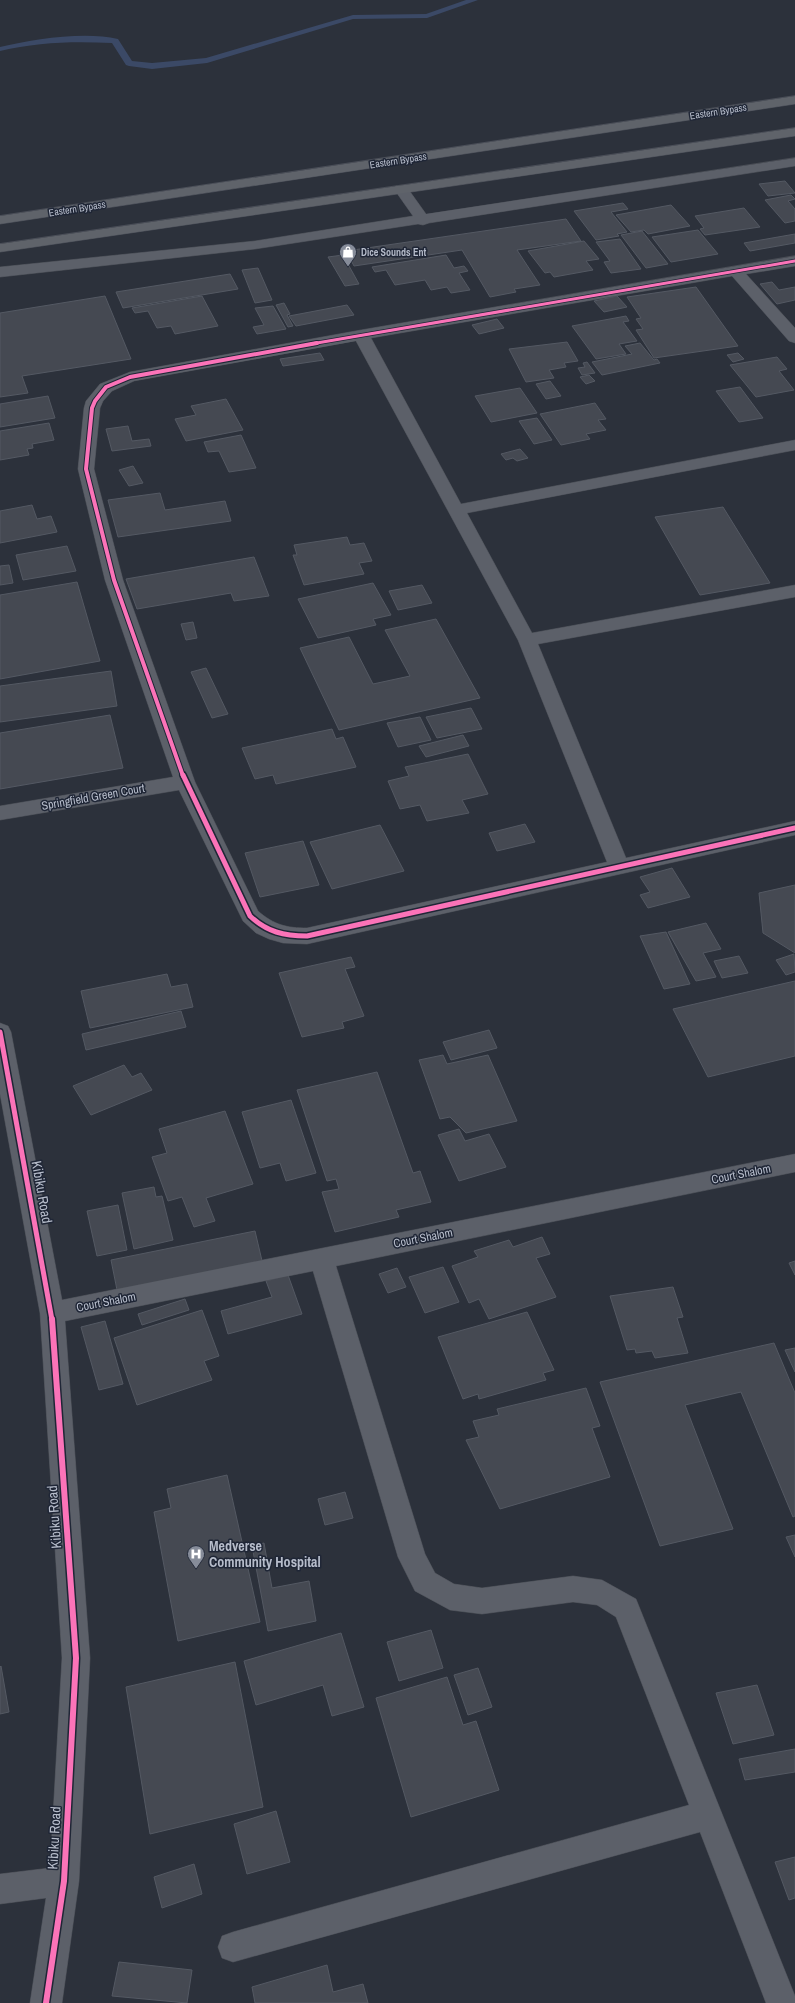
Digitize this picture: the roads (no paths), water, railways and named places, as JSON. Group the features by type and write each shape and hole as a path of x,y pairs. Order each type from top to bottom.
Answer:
{"main road":[{"name":"Eastern Bypass","path":"0,220 795,100"},
{"path":"0,248 795,132"}],"street":[{"path":"0,272 186,251 255,245 423,221 795,162"},
{"path":"400,189 423,221"},
{"path":"795,261 361,335 130,377 113,383 100,391 95,399 92,408 86,469 114,580 185,782 250,916 262,928 284,936 307,936 795,828"},
{"path":"736,271 795,338"},
{"path":"361,335 527,640 619,867"},
{"path":"456,510 795,445"},
{"path":"527,640 795,591"},
{"name":"Springfield Green Court","path":"0,813 185,782"},
{"name":"Kibiku Road","path":"0,1032 52,1313 76,1658 64,1881 46,2003"},
{"name":"Court Shalom","path":"52,1313 795,1163"},
{"path":"322,1259 412,1557 425,1582 450,1597 482,1601 573,1589 602,1593 626,1608 782,2003"},
{"path":"233,1947 707,1815"},
{"path":"0,1889 64,1881"}],"waterway":[{"path":"0,49 15,45 57,40 85,39 115,41 129,63 152,66 207,60 353,17 427,16 474,0"}],"place":[{"name":"Dice Sounds Ent","path":"348,267"},
{"name":"Medverse Community Hospital","path":"196,1569"}]}
